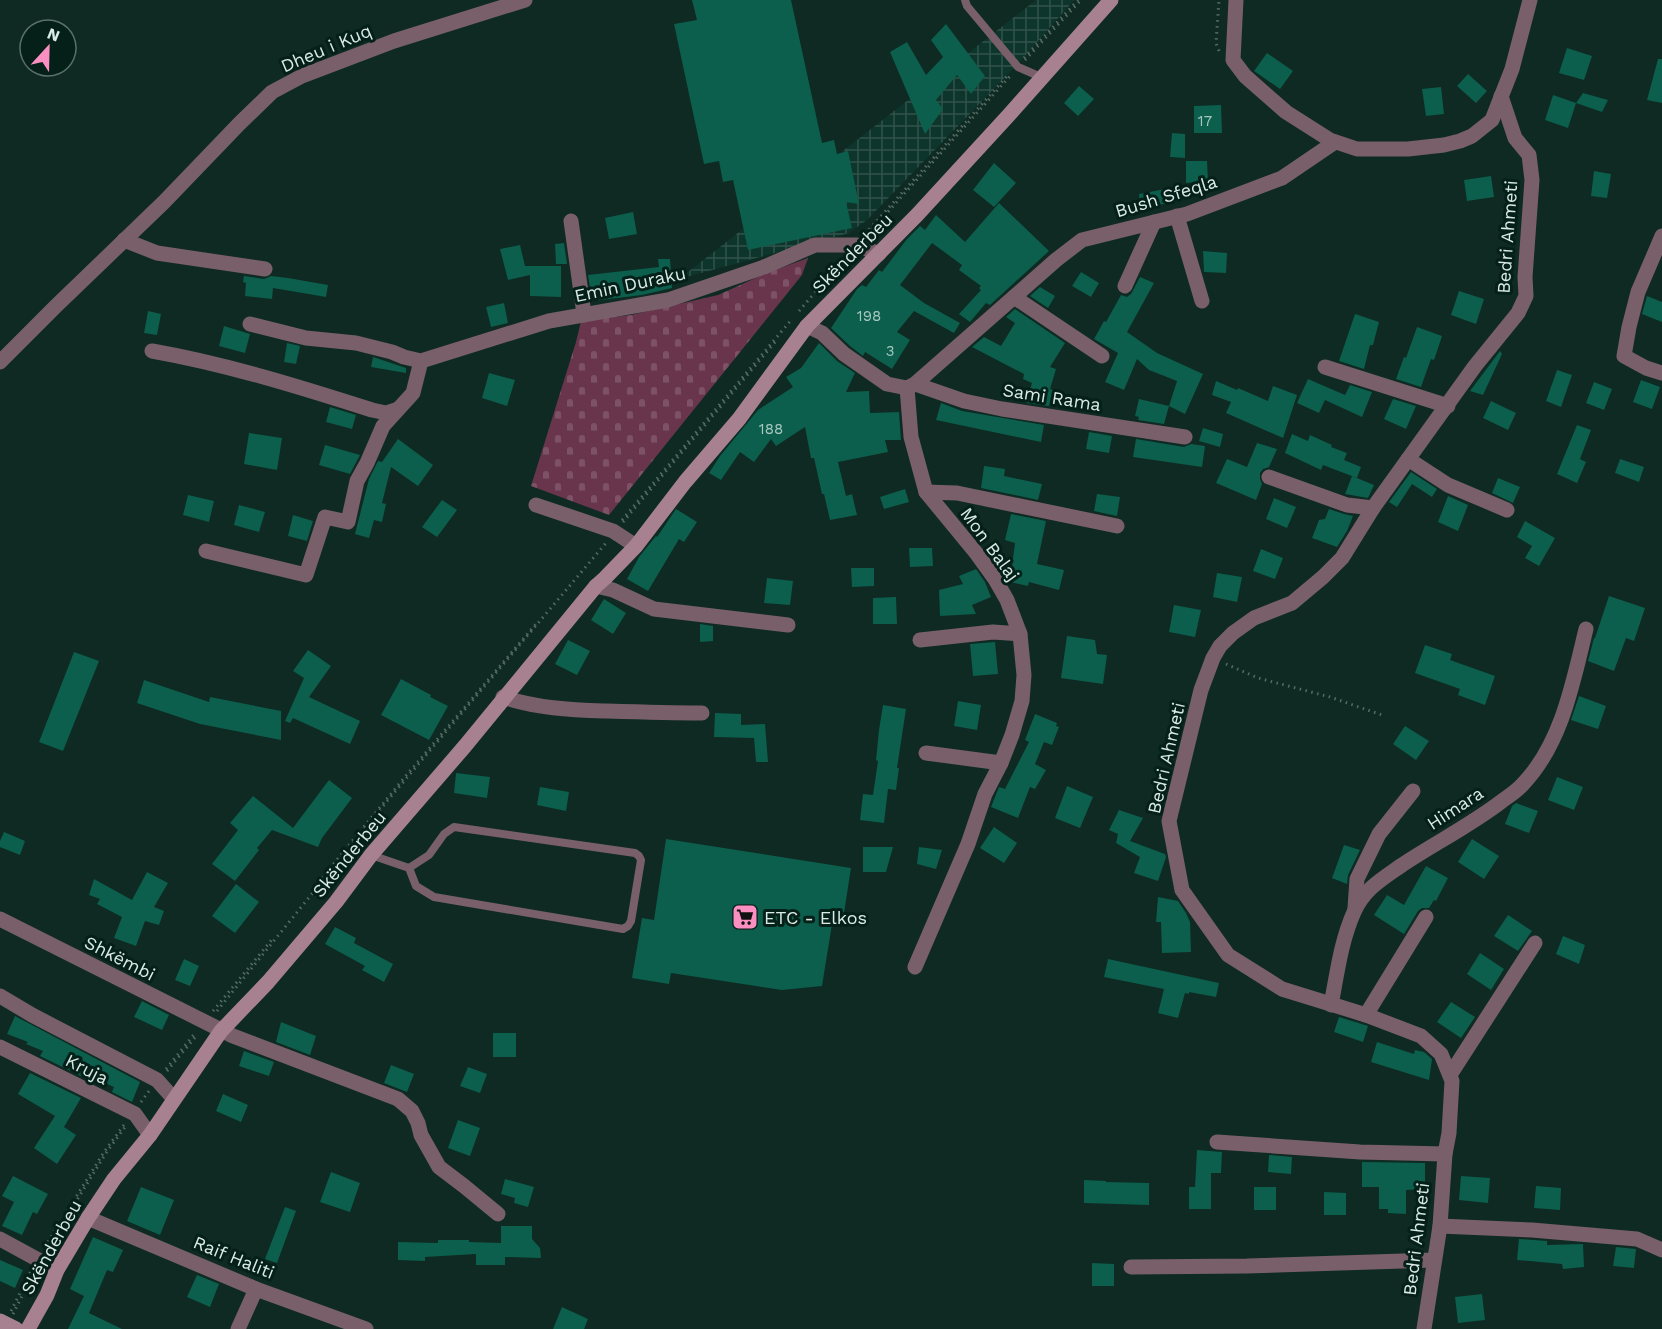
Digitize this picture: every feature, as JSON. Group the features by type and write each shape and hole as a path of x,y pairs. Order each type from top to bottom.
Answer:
{"main road":[{"name":"Skënderbeu","path":"28,1329 47,1295 57,1269 88,1218 114,1179 150,1135 221,1031 268,982 336,902 371,855 465,746 596,586 636,546 685,482 739,419 807,326 879,254 1008,116 1111,0"},
{"path":"0,1321 16,1329"}],"street":[{"name":"Dheu i Kuq","path":"0,362 164,201 238,123 272,92 302,76 394,41 525,0"},
{"path":"1236,0 1233,60 1245,76 1286,112 1330,140 1357,148 1393,150 1444,145 1460,141 1483,129 1492,120 1512,69 1530,0"},
{"name":"Bedri Ahmeti","path":"1424,1329 1440,1226 1445,1154 1449,1133 1452,1081 1441,1054 1421,1036 1366,1015 1282,989 1228,955 1182,890 1169,821 1201,690 1220,646 1254,618 1292,603 1342,558 1373,508 1475,366 1518,313 1526,296 1525,277 1532,180 1529,155 1515,138 1501,96"},
{"name":"Bush Sfeqla","path":"911,386 1070,247 1082,240 1177,216 1282,178 1335,142"},
{"path":"1177,216 1202,301"},
{"path":"571,221 584,314"},
{"path":"1125,286 1154,222"},
{"path":"1662,236 1638,292 1624,356 1646,368 1662,373"},
{"path":"124,240 157,253 265,269"},
{"name":"Emin Duraku","path":"421,360 549,321 668,300 764,267 815,245 856,245 879,254"},
{"path":"1014,297 1102,357"},
{"path":"206,551 306,575 325,517 348,522 357,481 368,462 383,426 413,393 421,360 356,343 306,338 250,324"},
{"path":"807,326 822,333 844,354 887,384 911,386"},
{"path":"152,351 257,376 372,410 386,413 398,410"},
{"path":"1325,367 1448,406"},
{"name":"Sami Rama","path":"911,386 964,401 1063,419 1185,437"},
{"name":"Mon Balaj","path":"911,386 911,438 926,492 977,554 1007,600 1020,634 1024,675 1022,701 1012,735 985,794 968,844 915,967"},
{"path":"1408,459 1448,485 1508,510"},
{"path":"1269,477 1347,505 1373,508"},
{"name":"Mon Balaj","path":"926,492 957,493 1117,526"},
{"path":"536,505 614,531 636,546"},
{"path":"596,586 613,590 654,609 788,625"},
{"name":"Himara","path":"1331,1005 1340,954 1354,911 1371,887 1491,809 1523,785 1540,763 1554,738 1571,691 1586,629"},
{"path":"920,640 993,632 1020,634"},
{"path":"503,697 519,703 578,710 702,712"},
{"path":"926,753 1001,763"},
{"path":"1354,911 1357,879 1379,834 1413,791"},
{"path":"1366,1015 1426,917"},
{"name":"Shkëmbi","path":"0,919 221,1031"},
{"path":"1450,1075 1535,943"},
{"path":"0,996 158,1081 174,1099"},
{"path":"221,1031 398,1099 412,1111 421,1135 439,1167 498,1214"},
{"name":"Kruja","path":"0,1047 134,1114 150,1135"},
{"path":"1217,1142 1360,1152 1445,1154"},
{"name":"Raif Haliti","path":"88,1218 256,1288 366,1329"},
{"path":"1440,1226 1532,1230 1637,1239 1662,1250"},
{"path":"0,1239 57,1269"},
{"path":"1131,1267 1434,1260"},
{"path":"238,1329 256,1288"}],"lane":[{"path":"965,0 967,6 1018,66 1041,77"},
{"path":"454,827 635,853 641,860 631,921 623,929 434,897 416,886 410,868 429,855 444,834 454,827"},
{"path":"371,855 410,868"}],"path":[{"path":"17,1301 39,1258 106,1153 158,1081 205,1023 388,800 856,245 1080,0"},
{"path":"1214,658 1258,678 1330,697 1382,715"}],"shaded area":[{"path":"1036,0 1074,0 1017,65 867,220 849,233 679,279"}],"green space":[{"path":"808,258 802,275 609,515 531,486 581,321 631,315 718,295"}],"building":[{"path":"692,0 791,0 822,143 834,140 837,154 848,151 859,204 846,202 852,228 748,250 733,180 723,182 719,161 704,164 674,24 697,20"},
{"path":"946,24 985,76 971,94 957,75 936,100 943,109 925,134 890,52 907,42 926,75 943,57 931,40"},
{"path":"1567,48 1592,56 1584,80 1559,73"},
{"path":"1267,53 1293,71 1280,89 1254,71"},
{"path":"1658,59 1662,59 1662,103 1647,100"},
{"path":"1468,74 1487,91 1476,103 1457,86"},
{"path":"1079,86 1094,99 1078,116 1064,103"},
{"path":"1441,87 1444,114 1426,116 1422,89"},
{"path":"1583,93 1608,100 1602,112 1576,103"},
{"path":"1553,95 1576,103 1568,128 1545,120"},
{"path":"1221,105 1222,133 1194,133 1194,106"},
{"path":"1172,133 1185,134 1185,158 1170,157"},
{"path":"1186,161 1207,161 1208,181 1186,183"},
{"path":"994,163 1016,183 994,207 973,190"},
{"path":"1594,171 1611,174 1607,198 1591,196"},
{"path":"1491,176 1494,197 1467,201 1464,180"},
{"path":"1181,186 1182,201 1140,208 1139,194"},
{"path":"999,203 1049,251 990,305 986,303 970,322 959,314 981,290 979,288 981,286 959,270 962,265 932,243 900,285 924,303 960,323 954,333 914,311 897,332 910,340 892,369 865,352 863,356 831,328 857,289 862,285 866,287 879,270 882,272 920,226 925,230 936,215 965,242"},
{"path":"633,212 637,234 609,239 605,218"},
{"path":"564,243 567,264 556,264 555,244"},
{"path":"520,245 525,266 561,266 561,297 530,296 530,275 508,280 500,249"},
{"path":"1203,251 1227,253 1226,273 1204,272"},
{"path":"658,259 670,259 672,288 642,295 592,301 588,275 659,267"},
{"path":"1081,272 1099,283 1091,297 1072,286"},
{"path":"244,276 264,279 271,276 328,285 326,297 273,288 272,299 245,296"},
{"path":"1140,277 1154,283 1127,332 1157,353 1203,374 1185,414 1169,406 1177,381 1149,370 1137,359 1124,390 1105,382 1118,353 1094,339 1121,295 1127,297 1131,294"},
{"path":"1040,287 1055,296 1048,308 1030,296"},
{"path":"1459,291 1484,299 1476,324 1451,315"},
{"path":"1647,296 1662,302 1662,322 1642,314"},
{"path":"504,303 508,323 491,327 486,307"},
{"path":"1015,309 1065,343 1050,367 1056,369 1050,389 1053,390 1049,406 1026,403 1032,383 1023,379 1024,374 972,347 984,337 1001,346 1015,323 1006,317"},
{"path":"148,311 161,314 157,335 144,333"},
{"path":"1355,314 1379,322 1364,369 1339,361"},
{"path":"224,326 250,334 245,353 219,346"},
{"path":"1417,327 1442,336 1421,387 1396,379"},
{"path":"287,343 300,346 296,364 284,362"},
{"path":"819,343 837,361 855,373 846,392 869,391 870,413 899,412 901,440 885,440 888,452 838,462 846,496 852,494 857,515 830,520 814,458 811,458 805,427 776,446 771,439 754,462 740,452 721,480 709,473 758,410 793,387 786,377 801,368"},
{"path":"1500,351 1502,354 1483,395 1470,391"},
{"path":"373,357 406,368 406,373 371,367"},
{"path":"1557,370 1572,375 1561,407 1546,401"},
{"path":"489,373 515,380 507,406 482,398"},
{"path":"1308,379 1345,395 1350,385 1372,392 1362,417 1325,400 1319,413 1297,403"},
{"path":"1641,380 1660,387 1652,409 1633,402"},
{"path":"1216,381 1268,401 1273,386 1297,395 1283,438 1226,413 1231,402 1212,395"},
{"path":"1594,382 1612,389 1604,410 1586,403"},
{"path":"1139,399 1169,406 1164,424 1138,420 1139,417 1135,416"},
{"path":"1393,399 1416,406 1406,429 1384,419"},
{"path":"1491,401 1516,413 1508,430 1483,418"},
{"path":"941,403 962,411 1044,425 1041,442 936,420"},
{"path":"330,407 356,415 352,429 326,422"},
{"path":"1577,425 1591,430 1580,459 1586,462 1577,483 1557,474"},
{"path":"1203,428 1223,434 1220,447 1199,441"},
{"path":"1089,432 1112,436 1109,453 1086,449"},
{"path":"249,433 282,438 277,470 244,464"},
{"path":"1292,434 1308,441 1310,435 1347,453 1344,460 1361,467 1357,478 1323,465 1321,470 1285,453"},
{"path":"398,439 433,465 418,486 391,467 382,503 386,504 382,522 374,520 369,538 355,534 369,479 378,461 382,462"},
{"path":"1136,439 1184,447 1191,444 1205,446 1202,467 1133,457"},
{"path":"1257,443 1277,449 1269,467 1260,473 1262,484 1256,500 1216,483 1227,459 1247,467"},
{"path":"325,445 360,455 350,474 319,465"},
{"path":"1620,459 1644,467 1639,482 1615,473"},
{"path":"984,466 1005,469 1004,476 1042,484 1038,500 981,488"},
{"path":"1411,472 1437,489 1432,497 1412,484 1397,507 1389,502"},
{"path":"1352,476 1374,485 1368,498 1345,494"},
{"path":"1498,478 1520,487 1513,503 1492,493"},
{"path":"905,489 909,502 884,509 880,497"},
{"path":"1097,494 1120,497 1117,516 1094,511"},
{"path":"188,495 214,501 209,522 183,515"},
{"path":"1448,496 1468,505 1458,531 1438,522"},
{"path":"1274,498 1296,507 1287,528 1266,519"},
{"path":"442,500 457,510 437,537 422,527"},
{"path":"239,505 265,512 259,532 234,525"},
{"path":"676,509 697,522 684,542 679,539 648,591 627,579 639,557 657,537"},
{"path":"1329,509 1353,516 1337,547 1312,538 1319,520 1325,519"},
{"path":"1011,514 1046,521 1037,564 1064,570 1059,590 1029,582 1028,586 1010,582 1015,543 1005,540"},
{"path":"293,515 313,521 307,541 288,536"},
{"path":"1525,521 1555,538 1539,566 1525,558 1532,546 1517,537"},
{"path":"909,548 932,548 933,566 910,567"},
{"path":"1261,549 1283,558 1275,579 1253,571"},
{"path":"851,568 874,568 874,586 852,587"},
{"path":"976,569 991,597 972,605 976,614 940,616 939,590 963,584 959,576"},
{"path":"1217,573 1242,577 1237,602 1213,597"},
{"path":"767,578 793,581 790,605 764,603"},
{"path":"1609,596 1645,608 1634,641 1626,638 1614,671 1588,661"},
{"path":"896,597 897,624 873,624 873,598"},
{"path":"604,599 626,613 613,634 591,620"},
{"path":"1174,605 1201,610 1195,637 1169,632"},
{"path":"700,624 713,626 713,641 700,642"},
{"path":"1067,636 1095,640 1097,654 1107,655 1103,684 1061,678"},
{"path":"568,640 590,651 577,675 555,664"},
{"path":"995,642 998,674 973,676 970,644"},
{"path":"1425,645 1452,654 1450,660 1495,676 1485,705 1458,695 1460,689 1415,673"},
{"path":"308,650 331,666 309,697 360,721 350,744 293,718 290,723 285,721 304,678 293,671"},
{"path":"74,652 99,661 63,751 39,742"},
{"path":"401,679 448,706 429,740 381,715"},
{"path":"144,680 209,702 210,697 281,711 281,740 200,724 137,703"},
{"path":"1579,696 1606,706 1598,729 1571,720"},
{"path":"958,701 981,705 977,730 954,726"},
{"path":"883,705 906,709 896,790 888,789 884,823 860,820 863,794 873,795"},
{"path":"715,713 741,714 741,725 765,724 768,762 756,762 754,738 714,737"},
{"path":"1035,714 1057,723 1056,726 1059,727 1052,745 1044,742 1035,764 1046,770 1035,789 1030,787 1018,818 991,807 999,787 1005,789 1029,742 1025,740"},
{"path":"1405,726 1429,741 1416,760 1393,744"},
{"path":"456,773 490,777 487,798 454,793"},
{"path":"1557,777 1583,787 1574,810 1548,800"},
{"path":"329,780 352,798 322,838 318,847 272,830 235,881 212,864 238,830 230,823 253,796 293,828"},
{"path":"1067,786 1093,797 1080,828 1055,818"},
{"path":"540,787 569,792 566,811 537,805"},
{"path":"1516,803 1538,811 1529,833 1505,824 1512,806"},
{"path":"1119,810 1143,818 1130,841 1165,854 1158,881 1134,873 1140,857 1116,843 1118,834 1109,830"},
{"path":"994,827 1017,843 1004,863 980,848"},
{"path":"4,832 25,841 20,855 0,847"},
{"path":"666,839 851,868 844,913 834,912 822,986 782,990 671,973 669,984 632,978 642,918 654,920"},
{"path":"1472,839 1499,856 1484,879 1458,862"},
{"path":"1344,845 1360,850 1348,875 1347,884 1332,878"},
{"path":"863,847 893,847 886,872 863,872"},
{"path":"919,847 942,850 936,869 917,864"},
{"path":"1426,866 1448,878 1436,901 1434,900 1429,908 1422,908 1418,911 1404,934 1374,915 1387,895 1404,905"},
{"path":"147,872 168,883 154,907 164,911 159,925 145,921 136,946 114,938 122,917 97,904 100,899 89,895 94,879 132,900"},
{"path":"236,884 259,902 235,933 212,916"},
{"path":"1158,897 1178,901 1186,913 1190,922 1191,952 1162,953 1161,922 1156,922"},
{"path":"1508,915 1532,931 1518,951 1494,936"},
{"path":"335,927 356,938 354,943 393,964 384,982 362,970 365,966 325,944"},
{"path":"1563,936 1585,945 1579,964 1556,954"},
{"path":"1480,953 1504,969 1491,990 1467,974"},
{"path":"184,959 199,966 190,986 175,980"},
{"path":"1108,959 1219,983 1216,997 1185,993 1178,1018 1158,1013 1164,989 1104,977"},
{"path":"142,1001 169,1015 162,1030 134,1017"},
{"path":"1451,1002 1475,1017 1461,1038 1437,1022"},
{"path":"15,1016 140,1082 132,1102 112,1092 114,1087 93,1078 91,1081 40,1056 43,1051 7,1034"},
{"path":"1339,1017 1368,1026 1363,1042 1334,1032"},
{"path":"281,1022 316,1036 310,1055 276,1042"},
{"path":"493,1033 516,1033 516,1057 493,1057"},
{"path":"1377,1042 1414,1054 1415,1050 1424,1052 1432,1059 1429,1080 1371,1062"},
{"path":"244,1051 274,1062 269,1076 239,1066"},
{"path":"391,1065 414,1074 407,1092 384,1083"},
{"path":"468,1067 487,1074 480,1093 460,1086"},
{"path":"30,1073 81,1098 64,1127 76,1135 57,1164 34,1148 55,1116 18,1094"},
{"path":"223,1094 248,1105 241,1122 216,1111"},
{"path":"458,1120 480,1128 470,1156 448,1148"},
{"path":"1197,1150 1222,1152 1221,1173 1211,1173 1211,1209 1189,1209 1189,1187 1195,1187"},
{"path":"1269,1155 1292,1157 1291,1174 1268,1172"},
{"path":"1362,1162 1425,1163 1425,1189 1406,1190 1406,1214 1388,1213 1388,1209 1379,1209 1379,1187 1362,1187"},
{"path":"331,1172 360,1183 350,1212 320,1202"},
{"path":"13,1176 48,1194 37,1214 33,1212 22,1235 2,1226 14,1202 2,1196"},
{"path":"1461,1176 1490,1178 1488,1203 1459,1200"},
{"path":"505,1179 534,1187 528,1207 514,1203 515,1198 501,1194"},
{"path":"1084,1180 1149,1183 1149,1205 1084,1203"},
{"path":"1536,1186 1561,1188 1560,1210 1534,1208"},
{"path":"141,1187 174,1200 160,1235 127,1221"},
{"path":"1254,1187 1276,1187 1276,1210 1254,1210"},
{"path":"1324,1192 1346,1193 1346,1215 1324,1215"},
{"path":"285,1207 296,1211 277,1263 265,1259"},
{"path":"501,1226 532,1226 532,1239 540,1248 541,1258 505,1257 505,1265 476,1265 476,1254 425,1257 425,1261 398,1260 398,1242 438,1243 438,1240 469,1240 469,1242 501,1243"},
{"path":"93,1237 123,1250 113,1272 107,1270 89,1313 122,1329 68,1329 84,1296 70,1289"},
{"path":"1519,1239 1547,1241 1547,1245 1583,1244 1584,1267 1563,1269 1562,1264 1517,1260"},
{"path":"1616,1247 1636,1249 1634,1268 1613,1266"},
{"path":"0,1260 23,1270 15,1288 0,1281"},
{"path":"1092,1263 1114,1264 1114,1286 1092,1286"},
{"path":"197,1275 219,1284 210,1307 187,1297"},
{"path":"1482,1294 1485,1320 1458,1323 1455,1297"},
{"path":"562,1307 588,1319 584,1329 553,1329"}],"place":[{"name":"ETC - Elkos","path":"745,917"}]}
